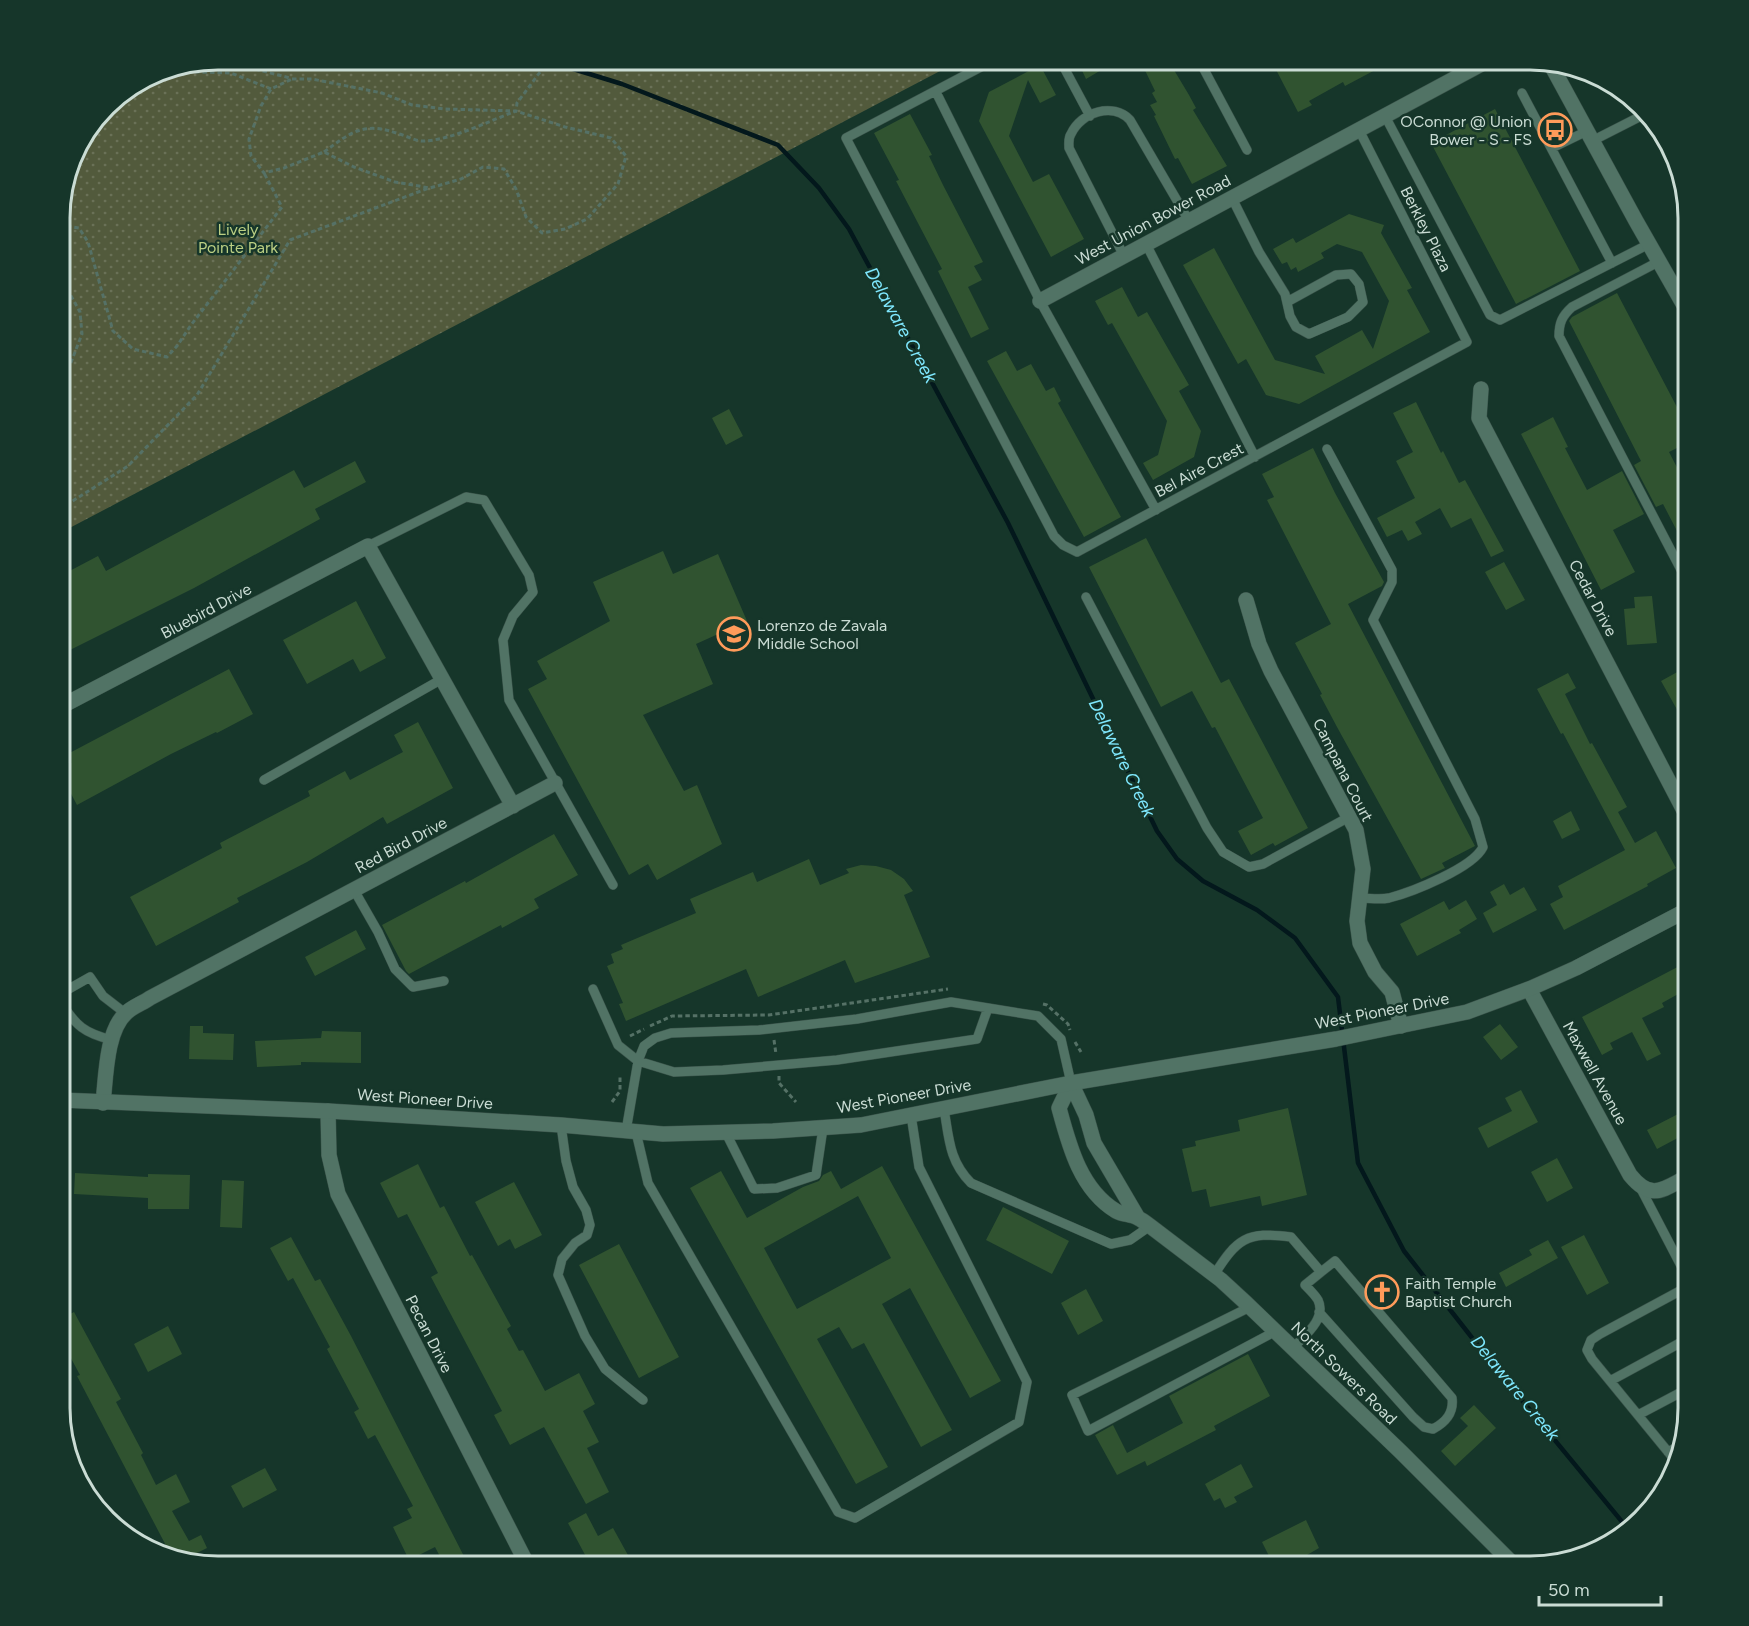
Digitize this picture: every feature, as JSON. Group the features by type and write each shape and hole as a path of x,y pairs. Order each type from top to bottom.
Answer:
{"street":[{"name":"West Union Bower Road","path":"1040,301 1470,70"},
{"path":"1555,73 1678,294"},
{"name":"Cedar Drive","path":"1481,389 1479,418 1678,799"},
{"path":"368,546 513,806"},
{"name":"Bluebird Drive","path":"71,701 368,546"},
{"name":"Campana Court","path":"1246,600 1259,644 1267,662 1356,830 1363,869 1357,921 1360,943 1375,972 1392,992 1394,1028"},
{"name":"Red Bird Drive","path":"125,1013 555,783"},
{"name":"West Pioneer Drive","path":"71,1101 328,1111 561,1125 663,1134 861,1125 1071,1083 1310,1044 1467,1012 1529,989 1576,968 1678,915"},
{"name":"Maxwell Avenue","path":"1529,989 1635,1180"},
{"path":"103,1103 109,1050 116,1028 125,1013"},
{"name":"North Sowers Road","path":"1071,1083 1086,1115 1094,1143 1144,1222"},
{"name":"North Sowers Road","path":"1071,1083 1059,1108 1081,1173 1104,1202 1118,1212 1144,1222 1214,1275 1250,1306 1505,1556"},
{"name":"Pecan Drive","path":"328,1111 328,1155 338,1194 523,1556"},
{"path":"1635,1180 1647,1191 1661,1190 1678,1182"}],"lane":[{"path":"976,70 846,138 1054,536 1062,545 1077,552 1156,510"},
{"path":"1065,70 1090,116"},
{"path":"1203,70 1247,150"},
{"path":"936,92 1040,301"},
{"path":"1522,93 1612,262"},
{"path":"1124,256 1069,148 1069,136 1090,116 1110,110 1122,112 1130,120 1189,221"},
{"path":"1385,116 1490,315 1500,320 1649,244"},
{"path":"1552,148 1637,117"},
{"name":"Berkley Plaza","path":"1359,130 1467,342"},
{"path":"1232,198 1259,252 1285,294 1290,316 1296,327 1309,334 1348,317 1363,302 1359,284 1351,274 1336,275 1287,302"},
{"path":"1146,244 1255,457"},
{"path":"1660,261 1572,307 1558,325 1559,336 1678,564"},
{"name":"Bel Aire Crest","path":"1040,301 1156,510 1467,342"},
{"path":"1327,449 1392,570 1392,582 1373,620 1475,819 1483,847 1470,862 1401,894 1380,899 1360,898"},
{"path":"368,546 466,497 483,500 529,575 533,592 513,616 503,640 509,700 613,885"},
{"path":"1086,597 1207,828 1223,852 1249,867 1263,864 1349,817"},
{"path":"264,780 442,679"},
{"path":"354,890 378,932 395,969 413,987 444,981"},
{"path":"71,988 90,977 103,996 125,1013"},
{"path":"593,989 618,1045 638,1061 674,1072 837,1060 977,1039 988,1008"},
{"path":"911,1115 919,1167 1027,1382 1019,1422 855,1518 838,1512 648,1183 631,1132 638,1061 644,1046 655,1038 671,1033 759,1030 826,1023 951,1002 1038,1016 1061,1039 1071,1083"},
{"path":"71,1017 79,1028 92,1035 112,1040"},
{"path":"944,1108 952,1157 960,1172 971,1183 1111,1244 1130,1240 1144,1222"},
{"path":"561,1125 566,1161 573,1187 586,1210 590,1226 587,1235 574,1243 562,1259 558,1275 585,1336 605,1369 643,1400"},
{"path":"725,1131 754,1189 777,1188 816,1175 823,1128"},
{"path":"1635,1180 1678,1260"},
{"path":"1214,1275 1229,1252 1239,1242 1255,1236 1274,1234 1291,1237 1321,1272"},
{"path":"1293,1348 1317,1323 1318,1301 1305,1285 1335,1261 1452,1398 1453,1408 1448,1417 1433,1429 1424,1427 1391,1394 1319,1312"},
{"path":"1671,1455 1610,1382 1587,1350 1591,1340 1678,1292"},
{"path":"1250,1306 1072,1395 1088,1431 1276,1331"},
{"path":"1610,1382 1678,1344"},
{"path":"1638,1416 1678,1394"},
{"path":"1668,1452 1672,1450"}],"path":[{"path":"71,502 128,466 197,395 290,240 430,188 461,179 483,167 504,169 516,189 526,217 542,233 566,229 586,219 618,184 626,156 612,138 565,127 516,111 412,105 382,93 312,79 292,79 256,70"},
{"path":"516,111 518,103 542,70"},
{"path":"200,72 231,73 271,88"},
{"path":"71,227 78,228 88,242 113,331 133,349 167,357 282,207 264,173 251,156 249,140 261,106 271,88 292,79"},
{"path":"264,173 284,168 324,152 364,127 394,132 422,142 469,129 516,111"},
{"path":"324,152 354,167 395,182 430,188"},
{"path":"71,296 80,312 82,334 71,362"},
{"path":"612,1102 620,1091 620,1075"}],"green space":[{"name":"Lively Pointe Park","path":"219,70 942,70 71,527 71,209 73,190 90,145 107,121 121,107 153,86 190,73"}],"building":[{"path":"1031,70 1043,70 1056,95 1040,103 1028,80 1009,136 1033,182 1049,174 1084,239 1051,257 979,121 989,92"},
{"path":"1082,70 1101,70 1086,79"},
{"path":"1145,70 1174,70 1196,108 1193,110 1227,166 1192,184 1178,158 1175,159 1154,116 1156,115 1150,105 1157,102 1152,93 1155,91"},
{"path":"1276,70 1375,70 1345,86 1343,82 1309,101 1312,105 1298,112"},
{"path":"1495,109 1580,271 1516,304 1431,143"},
{"path":"910,114 932,155 929,156 943,185 983,262 974,266 982,280 968,287 989,329 971,338 938,271 942,269 874,133"},
{"path":"1349,214 1384,225 1381,233 1412,288 1407,290 1430,332 1299,404 1266,395 1246,359 1238,364 1183,265 1214,248 1275,360 1325,374 1315,356 1362,330 1373,349 1389,301 1362,252 1337,244 1321,253 1324,258 1298,272 1296,267 1291,270 1287,262 1282,264 1273,249 1293,238 1296,243"},
{"path":"1122,287 1138,317 1147,312 1189,385 1179,391 1201,431 1194,457 1153,480 1143,463 1158,455 1167,421 1112,323 1108,325 1095,301"},
{"path":"1617,293 1678,409 1678,448 1669,452 1678,469 1678,533 1663,504 1656,507 1634,465 1641,461 1569,321 1572,317"},
{"path":"1006,351 1017,371 1031,364 1046,391 1054,387 1061,401 1058,403 1121,517 1084,537 987,361"},
{"path":"1416,402 1441,453 1443,451 1459,483 1465,480 1504,551 1491,557 1471,518 1451,528 1440,508 1415,522 1422,534 1408,541 1402,530 1387,537 1377,518 1415,498 1396,461 1413,452 1393,413"},
{"path":"729,409 743,436 726,445 712,418"},
{"path":"1553,417 1568,447 1565,448 1587,490 1622,471 1644,514 1613,530 1635,572 1601,590 1521,434"},
{"path":"1313,448 1384,582 1382,586 1348,604 1475,846 1442,863 1445,868 1421,879 1337,727 1295,643 1331,624 1267,500 1274,497 1262,474"},
{"path":"355,461 366,482 315,509 320,519 194,588 71,650 71,570 98,556 106,571 294,470 304,488"},
{"path":"1146,538 1221,683 1229,679 1308,828 1275,846 1273,843 1251,855 1238,831 1263,818 1215,727 1212,728 1192,691 1161,707 1089,567"},
{"path":"663,551 673,574 718,554 747,621 696,644 713,684 643,715 684,791 697,785 722,844 657,880 648,864 629,875 528,689 547,679 537,661 610,621 593,582"},
{"path":"1504,562 1525,600 1506,610 1485,572"},
{"path":"1652,596 1657,643 1627,645 1624,609 1635,608 1634,597"},
{"path":"356,601 386,658 360,672 353,659 307,684 283,640"},
{"path":"229,669 253,714 171,754 77,805 71,794 71,752"},
{"path":"1678,672 1678,711 1661,681"},
{"path":"1568,673 1576,688 1565,694 1590,744 1592,743 1627,807 1618,812 1635,843 1656,831 1676,868 1647,884 1648,886 1564,930 1550,904 1563,897 1558,886 1625,850 1537,689"},
{"path":"418,722 453,788 387,824 383,817 307,862 237,898 239,902 156,946 130,897 222,848 220,843 310,796 308,791 345,771 350,780 403,752 394,735"},
{"path":"1571,811 1580,830 1562,839 1553,821"},
{"path":"554,834 578,875 534,899 539,908 502,928 501,925 409,974 406,971 382,925 465,881 466,883"},
{"path":"809,859 820,885 849,873 846,869 861,865 891,870 904,879 913,891 904,895 930,957 855,983 845,960 758,997 746,969 626,1021 619,1004 623,1003 607,966 614,963 611,954 623,949 621,945 696,913 690,899 753,872 757,882"},
{"path":"1504,884 1510,895 1524,887 1537,910 1493,933 1483,913 1497,905 1490,892"},
{"path":"1466,900 1477,919 1459,930 1461,933 1417,956 1400,924 1444,901 1449,910"},
{"path":"356,930 366,949 315,976 305,957"},
{"path":"1678,967 1678,994 1662,1003 1664,1007 1642,1018 1661,1054 1647,1061 1632,1032 1610,1043 1613,1049 1602,1055 1582,1017"},
{"path":"1500,1024 1518,1047 1501,1060 1483,1037"},
{"path":"190,1026 203,1026 203,1033 234,1034 233,1060 189,1059"},
{"path":"322,1031 361,1032 361,1063 301,1062 301,1065 257,1067 255,1041 321,1038"},
{"path":"1521,1090 1538,1122 1488,1148 1478,1128 1512,1111 1505,1098"},
{"path":"1288,1108 1307,1195 1262,1206 1260,1196 1210,1207 1206,1189 1192,1192 1182,1149 1196,1146 1195,1141 1240,1131 1238,1120"},
{"path":"1678,1114 1678,1138 1657,1149 1647,1130"},
{"path":"1557,1158 1573,1188 1547,1202 1531,1172"},
{"path":"418,1164 440,1208 444,1206 511,1326 507,1329 519,1351 523,1350 545,1391 579,1373 595,1404 583,1411 599,1442 587,1448 609,1492 586,1504 544,1427 510,1445 494,1415 502,1411 431,1277 438,1273 407,1214 398,1218 380,1183"},
{"path":"882,1166 1001,1381 970,1398 910,1288 882,1304 952,1430 921,1447 864,1343 852,1349 839,1327 817,1339 888,1467 856,1484 690,1188 721,1171 747,1218 803,1187 819,1181 823,1175 831,1171 841,1189","holes":["858,1196 891,1258 797,1309 764,1248"]},
{"path":"75,1173 148,1177 148,1174 190,1175 189,1209 148,1209 148,1198 74,1194"},
{"path":"222,1180 244,1181 242,1228 220,1227"},
{"path":"514,1182 542,1235 515,1249 510,1239 498,1246 475,1202"},
{"path":"1003,1207 1069,1241 1052,1274 986,1240"},
{"path":"1584,1235 1609,1283 1587,1295 1561,1247"},
{"path":"291,1237 315,1281 320,1279 464,1556 440,1556 435,1547 417,1556 407,1556 393,1527 412,1518 407,1509 413,1506 375,1435 368,1439 354,1412 359,1409 327,1349 330,1347 293,1278 288,1281 270,1248"},
{"path":"1548,1240 1558,1258 1506,1287 1499,1273 1532,1255 1529,1250"},
{"path":"619,1244 679,1357 639,1378 579,1265"},
{"path":"1086,1289 1103,1321 1078,1335 1061,1303"},
{"path":"74,1312 121,1399 116,1402 143,1453 141,1455 156,1485 176,1474 190,1502 172,1511 189,1541 201,1535 207,1548 196,1554 166,1546 77,1376 80,1375 71,1358 71,1314"},
{"path":"168,1326 182,1354 148,1372 134,1344"},
{"path":"1248,1354 1270,1396 1214,1426 1216,1430 1147,1466 1145,1461 1117,1475 1095,1435 1113,1425 1127,1453 1183,1423 1169,1396"},
{"path":"1474,1405 1496,1428 1455,1466 1441,1451 1468,1426 1460,1418"},
{"path":"1241,1464 1253,1487 1234,1497 1237,1502 1225,1508 1220,1498 1214,1501 1205,1484"},
{"path":"265,1468 277,1490 243,1508 231,1486"},
{"path":"586,1513 598,1536 613,1528 628,1556 586,1556 568,1523"},
{"path":"1306,1520 1319,1548 1307,1556 1269,1556 1262,1542"}],"waterway":[{"name":"Delaware Creek","path":"576,70 622,84 778,145 819,188 849,229 1008,523 1157,831 1177,859 1203,881 1257,910 1295,938 1338,997 1358,1163 1404,1251 1502,1376 1623,1523"}],"place":[{"name":"OConnor @ Union Bower - S - FS","path":"1555,130"},
{"name":"Lorenzo de Zavala Middle School","path":"734,634"},
{"name":"Faith Temple Baptist Church","path":"1382,1292"}]}
